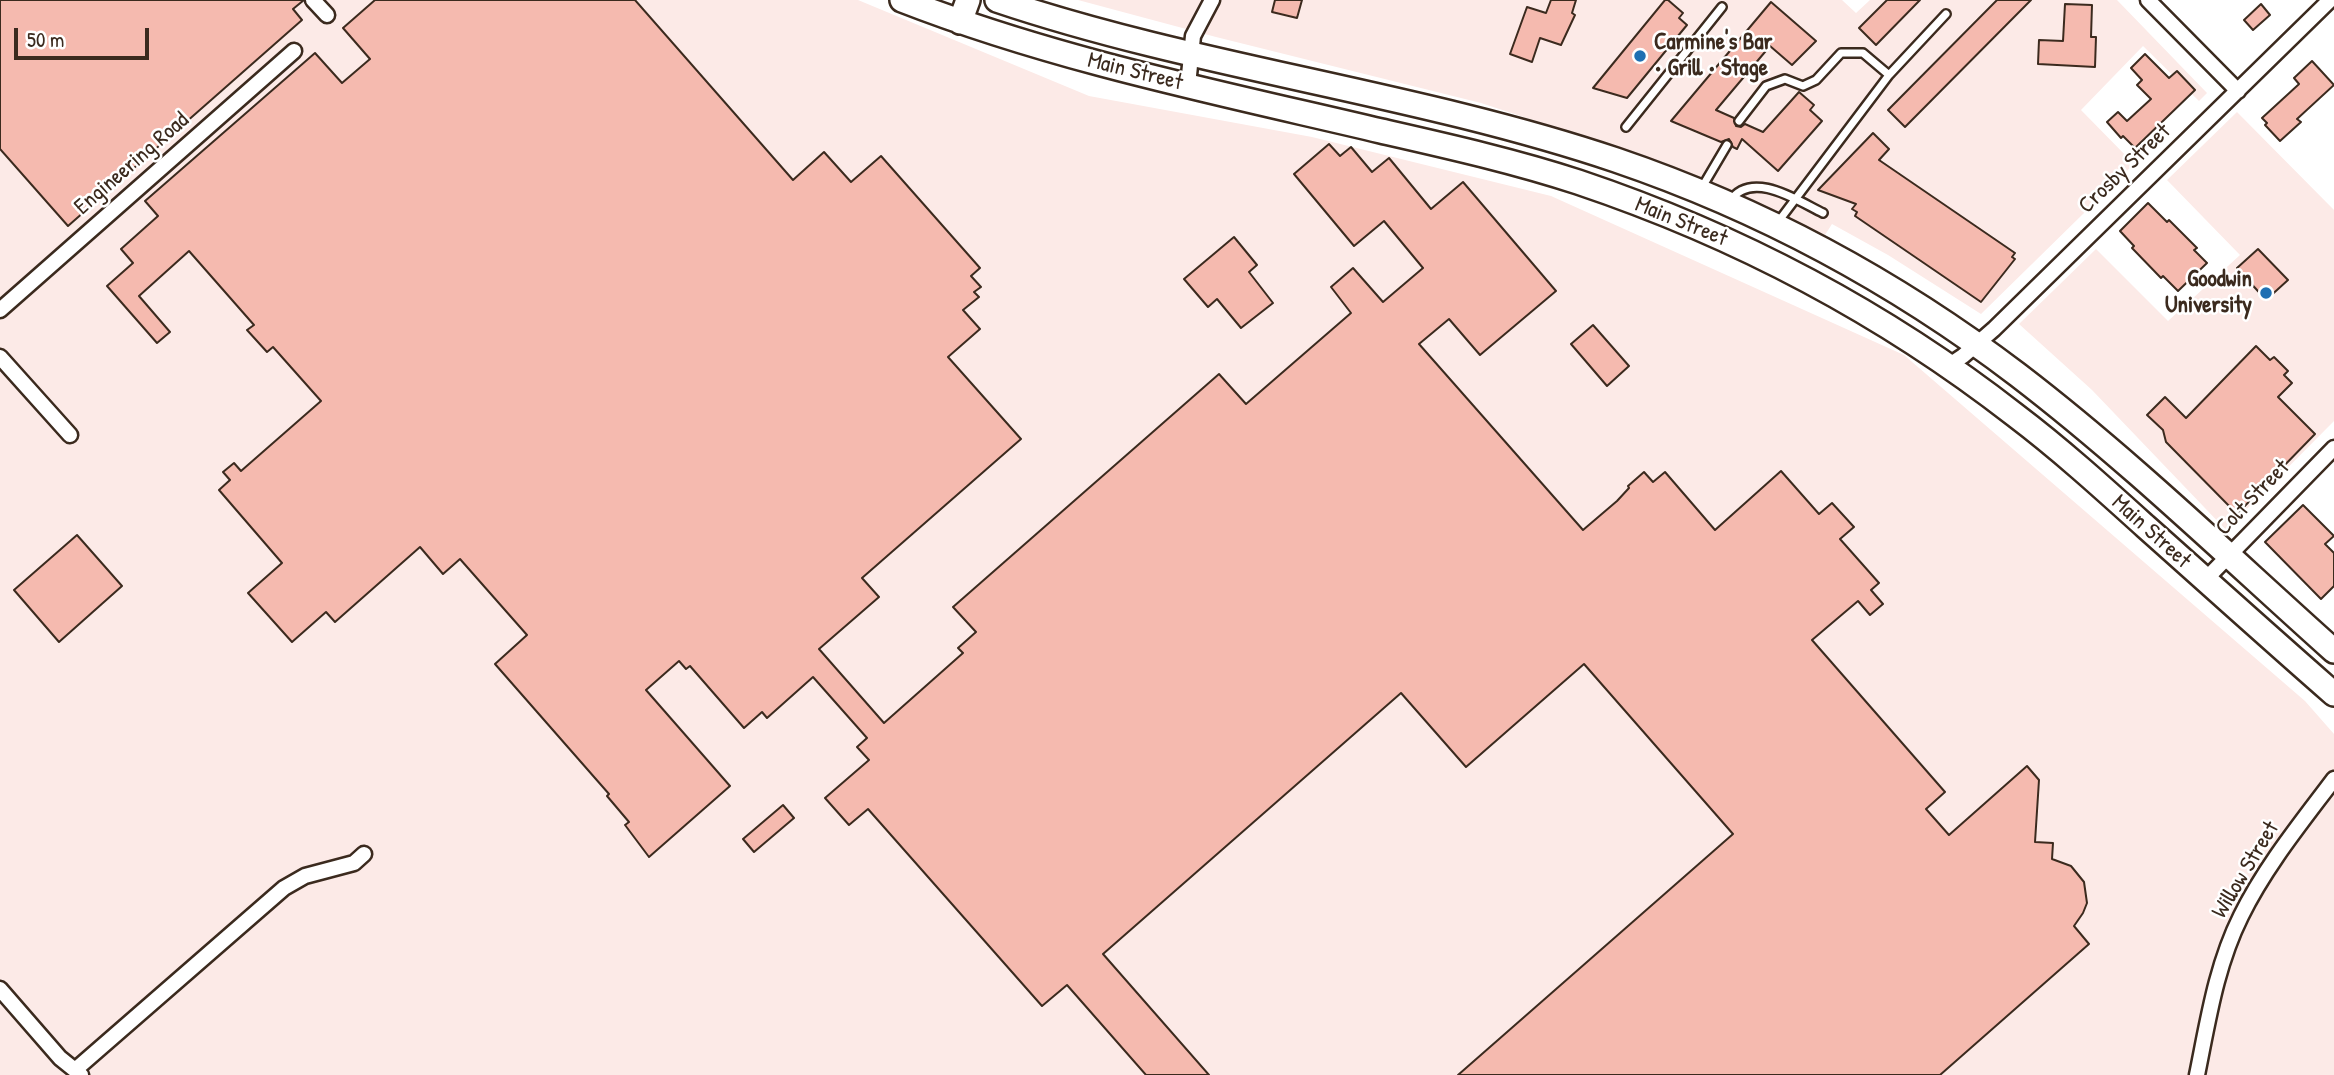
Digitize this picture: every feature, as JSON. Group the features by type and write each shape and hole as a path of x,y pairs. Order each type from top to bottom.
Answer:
{"main road":[{"name":"Main Street","path":"902,0 960,22 1067,56 1485,155 1609,193 1696,227 1781,266 1874,318 1948,366 2045,438 2334,694"},
{"path":"960,22 968,0"},
{"name":"Main Street","path":"997,0 1026,5 1096,30 1541,137 1614,160 1699,192 1775,226 1882,284 1976,345 2058,407 2334,651"}],"street":[{"path":"313,0 327,15"},
{"path":"1188,85 1195,29 1212,0"},
{"path":"2148,0 2238,90"},
{"name":"Crosby Street","path":"1948,366 1976,345 2330,0"},
{"name":"Engineering Road","path":"0,310 294,51"},
{"path":"0,356 70,435"},
{"name":"Colt Street","path":"2206,580 2334,449"},
{"name":"Willow Street","path":"2197,1075 2217,977 2240,918 2267,871 2334,779"},
{"path":"3,998 60,1058 78,1073 284,888 305,876 354,863 364,854"}],"lane":[{"path":"1626,127 1722,7"},
{"path":"1775,226 1889,75 1946,15"},
{"path":"1739,121 1766,86 1784,79 1803,86 1816,80 1841,53 1863,53 1889,75"},
{"path":"1699,192 1727,145"},
{"path":"1728,204 1742,190 1755,186 1775,190 1823,214"}],"shaded area":[{"path":"0,0 858,0 1089,96 1312,137 1551,196 1904,355 2305,701 2334,734 2334,1075 0,1075"},
{"path":"1078,0 1842,0 1856,13 1870,0 2117,0 2207,93 2199,101 2143,46 2081,110 2134,164 1981,314 1888,255 1832,224 1825,235 1643,156 1481,103"},
{"name":"Goodwin University","path":"2237,112 2334,210 2334,421 2226,530 2092,390 2019,324 2096,249 2168,321 2240,255 2167,180"}],"building":[{"path":"0,0 304,0 293,9 302,20 68,226 0,149"},
{"path":"375,0 635,0 793,180 824,152 851,182 881,156 980,268 971,276 981,287 974,292 979,297 963,310 980,329 948,357 1021,439 862,578 879,597 819,649 884,723 963,653 958,648 976,632 953,607 1219,374 1246,404 1351,313 1331,287 1353,268 1383,302 1423,268 1384,221 1354,246 1294,174 1329,144 1340,156 1351,147 1372,172 1389,158 1431,209 1463,182 1556,291 1480,355 1449,319 1419,344 1583,530 1617,501 1628,486 1644,472 1653,482 1665,472 1715,530 1781,471 1819,514 1832,503 1854,527 1840,539 1879,583 1871,590 1883,604 1870,615 1858,601 1812,640 1945,792 1926,809 1949,835 2027,766 2039,780 2035,842 2053,843 2052,859 2071,866 2084,882 2087,903 2074,926 2089,944 1940,1075 1458,1075 1733,834 1584,664 1466,767 1401,693 1103,954 1209,1075 1146,1075 1067,985 1042,1006 868,809 849,825 825,798 869,760 857,747 867,738 813,677 767,718 762,712 744,728 690,666 686,669 679,661 646,690 730,786 649,857 625,825 629,822 607,796 609,794 495,664 527,635 460,559 443,574 420,547 335,622 326,612 292,642 248,593 282,563 219,490 230,480 223,472 234,463 241,471 321,401 273,347 267,352 247,330 254,325 189,251 139,296 170,332 157,343 107,286 133,263 121,249 158,216 145,201 315,53 342,83 370,59 343,28"},
{"path":"1275,0 1302,0 1297,18 1272,12"},
{"path":"1551,0 1576,0 1572,13 1575,15 1561,45 1540,38 1532,62 1510,54 1527,7 1546,13"},
{"name":"Carmine's Bar • Grill • Stage","path":"1665,0 1683,13 1679,18 1687,25 1627,98 1593,88"},
{"path":"1887,0 1920,0 1876,45 1859,28"},
{"path":"1997,0 2031,0 1905,127 1888,110"},
{"path":"1771,2 1816,41 1792,65 1770,46 1716,110 1734,118 1736,126 1745,124 1763,132 1799,92 1814,105 1810,110 1822,121 1778,171 1742,139 1737,149 1729,139 1721,142 1671,121"},
{"path":"2065,4 2092,5 2091,37 2096,37 2095,67 2038,64 2039,40 2063,41"},
{"path":"2261,4 2270,15 2253,30 2244,20"},
{"path":"2145,54 2169,78 2177,71 2195,90 2135,148 2123,136 2121,138 2107,122 2118,112 2127,121 2151,99 2137,85 2142,80 2131,68"},
{"path":"2312,61 2334,85 2297,119 2301,122 2280,141 2262,118 2299,84 2294,78"},
{"path":"1873,133 1889,149 1879,160 2015,253 2012,257 2015,259 1981,302 1855,216 1857,212 1852,209 1856,204 1818,190"},
{"path":"2148,203 2197,248 2194,250 2207,263 2178,291 2163,276 2161,278 2132,248 2134,246 2120,231"},
{"path":"1234,237 1257,265 1249,272 1273,303 1241,328 1217,299 1208,307 1184,279"},
{"path":"2258,249 2288,280 2266,300 2237,268"},
{"path":"1593,325 1629,366 1607,386 1571,344"},
{"path":"2256,346 2270,360 2274,357 2288,371 2284,375 2292,383 2278,397 2315,434 2237,514 2166,442 2163,430 2147,415 2165,397 2186,418"},
{"path":"2303,505 2334,536 2325,544 2334,553 2334,586 2321,599 2265,542"},
{"path":"77,535 122,586 59,642 14,590"},
{"path":"783,805 794,818 754,852 743,839"}],"place":[{"name":"Carmine's Bar • Grill • Stage","path":"1640,56"},
{"name":"Goodwin University","path":"2266,293"}]}
